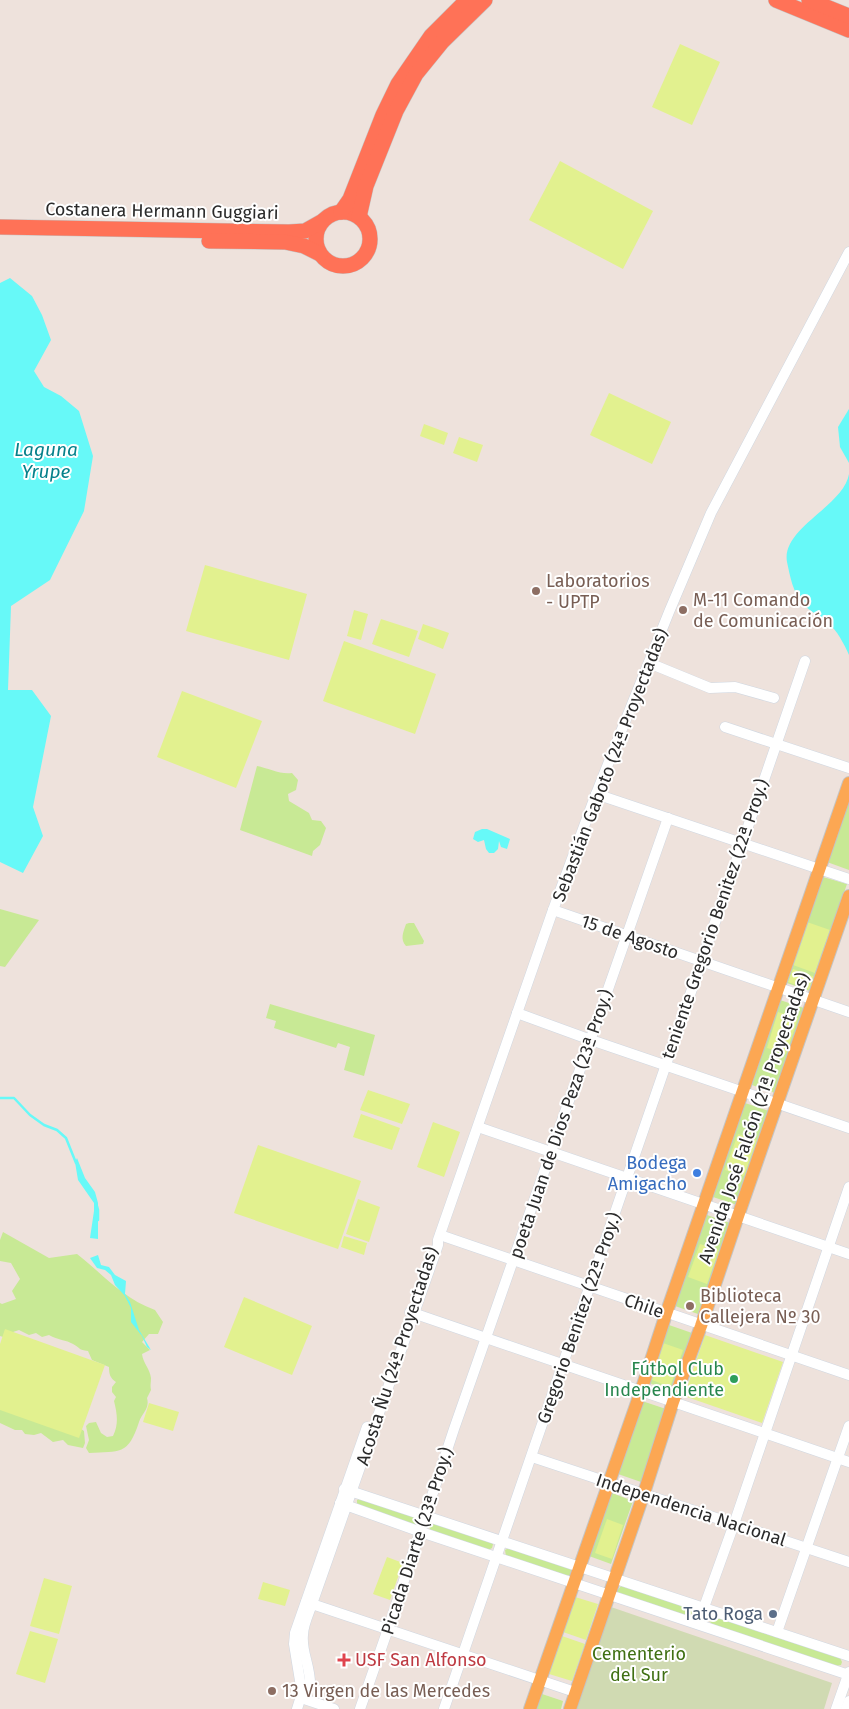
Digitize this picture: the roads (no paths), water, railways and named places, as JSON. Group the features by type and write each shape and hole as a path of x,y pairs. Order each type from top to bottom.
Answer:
{"highway":[{"path":"341,212 350,199 383,115 398,84 431,36 467,0"},
{"path":"359,217 366,186 396,111 416,74 442,42 485,0"},
{"path":"776,0 849,30"},
{"path":"809,0 849,16"},
{"path":"341,212 347,212 359,217 369,231 369,248 365,256 351,265 334,265 326,261 317,247 317,230 321,222 326,217 341,212"},
{"name":"Costanera Hermann Guggiari","path":"0,227 289,232 305,231 321,222"},
{"name":"Costanera Hermann Guggiari","path":"0,237 285,242 304,246 320,254"}],"main road":[{"name":"Avenida José Falcón (21ª Proyectadas)","path":"530,1709 849,783"},
{"name":"Avenida José Falcón (21ª Proyectadas)","path":"570,1709 644,1494 673,1402 702,1326 738,1216 849,896"}],"street":[{"name":"Sebastián Gaboto (24ª Proyectadas)","path":"478,1127 596,794 711,513 849,252"},
{"name":"teniente Gregorio Benitez (22ª Proy.)","path":"626,1178 805,661"},
{"path":"649,663 710,688 735,687 774,698"},
{"path":"725,728 849,768"},
{"path":"596,794 849,879"},
{"name":"poeta Juan de Dios Peza (23ª Proy.)","path":"454,1429 668,818"},
{"name":"15 de Agosto","path":"554,910 849,1012"},
{"path":"517,1013 849,1128"},
{"path":"439,1238 478,1127 849,1254"},
{"name":"Gregorio Benitez (22ª Proy.)","path":"444,1709 532,1458 626,1178"},
{"path":"698,1624 849,1187"},
{"name":"Chile","path":"439,1238 514,1261 849,1375"},
{"name":"Acosta Ñu (24ª Proyectadas)","path":"297,1709 302,1696 294,1644 295,1633 308,1603 439,1238"},
{"path":"411,1312 849,1462"},
{"path":"777,1632 849,1426"},
{"name":"Picada Diarte (23ª Proy.)","path":"360,1709 454,1429"},
{"name":"Independencia Nacional","path":"532,1458 849,1562"},
{"path":"348,1490 849,1656"},
{"path":"343,1504 421,1532 849,1674 836,1709"},
{"path":"308,1603 576,1692"},
{"path":"302,1696 334,1709"},
{"path":"846,1709 849,1700"}],"water":[{"name":"Laguna Yrupe","path":"10,278 32,296 42,315 51,340 34,371 44,387 61,396 79,411 93,456 84,511 50,580 11,606 8,690 32,690 51,716 33,807 43,836 23,873 0,862 0,283"},
{"path":"849,409 849,463 840,447 838,427"},
{"path":"849,474 849,655 834,629 800,600 792,584 787,562 788,550 793,538 845,486"},
{"path":"487,829 510,839 507,849 501,847 499,841 498,849 494,853 489,853 484,840 478,842 473,839 475,832"},
{"path":"77,1158 85,1178 95,1192 98,1203 98,1239 90,1238 94,1203 78,1180 75,1162"},
{"path":"98,1255 101,1265 109,1267 115,1275 126,1281 125,1294 130,1302 139,1330 151,1350 147,1347 142,1336 131,1322 131,1308 125,1296 115,1285 111,1275 105,1270 97,1268 90,1258"}],"waterway":[{"path":"0,1098 14,1098 30,1115 44,1125 57,1130 66,1138 76,1163"},
{"path":"97,1206 98,1220"}],"place":[{"name":"Laboratorios - UPTP","path":"536,591"},
{"name":"M-11 Comando de Comunicación","path":"683,610"},
{"name":"Bodega Amigacho","path":"697,1173"},
{"name":"Biblioteca Callejera Nº 30","path":"690,1306"},
{"name":"Fútbol Club Independiente","path":"734,1379"},
{"name":"Tato Roga","path":"773,1614"},
{"name":"USF San Alfonso","path":"344,1660"},
{"name":"13 Virgen de las Mercedes","path":"272,1691"}],"park label":[{"name":"Cementerio del Sur","path":"639,1664"}]}
